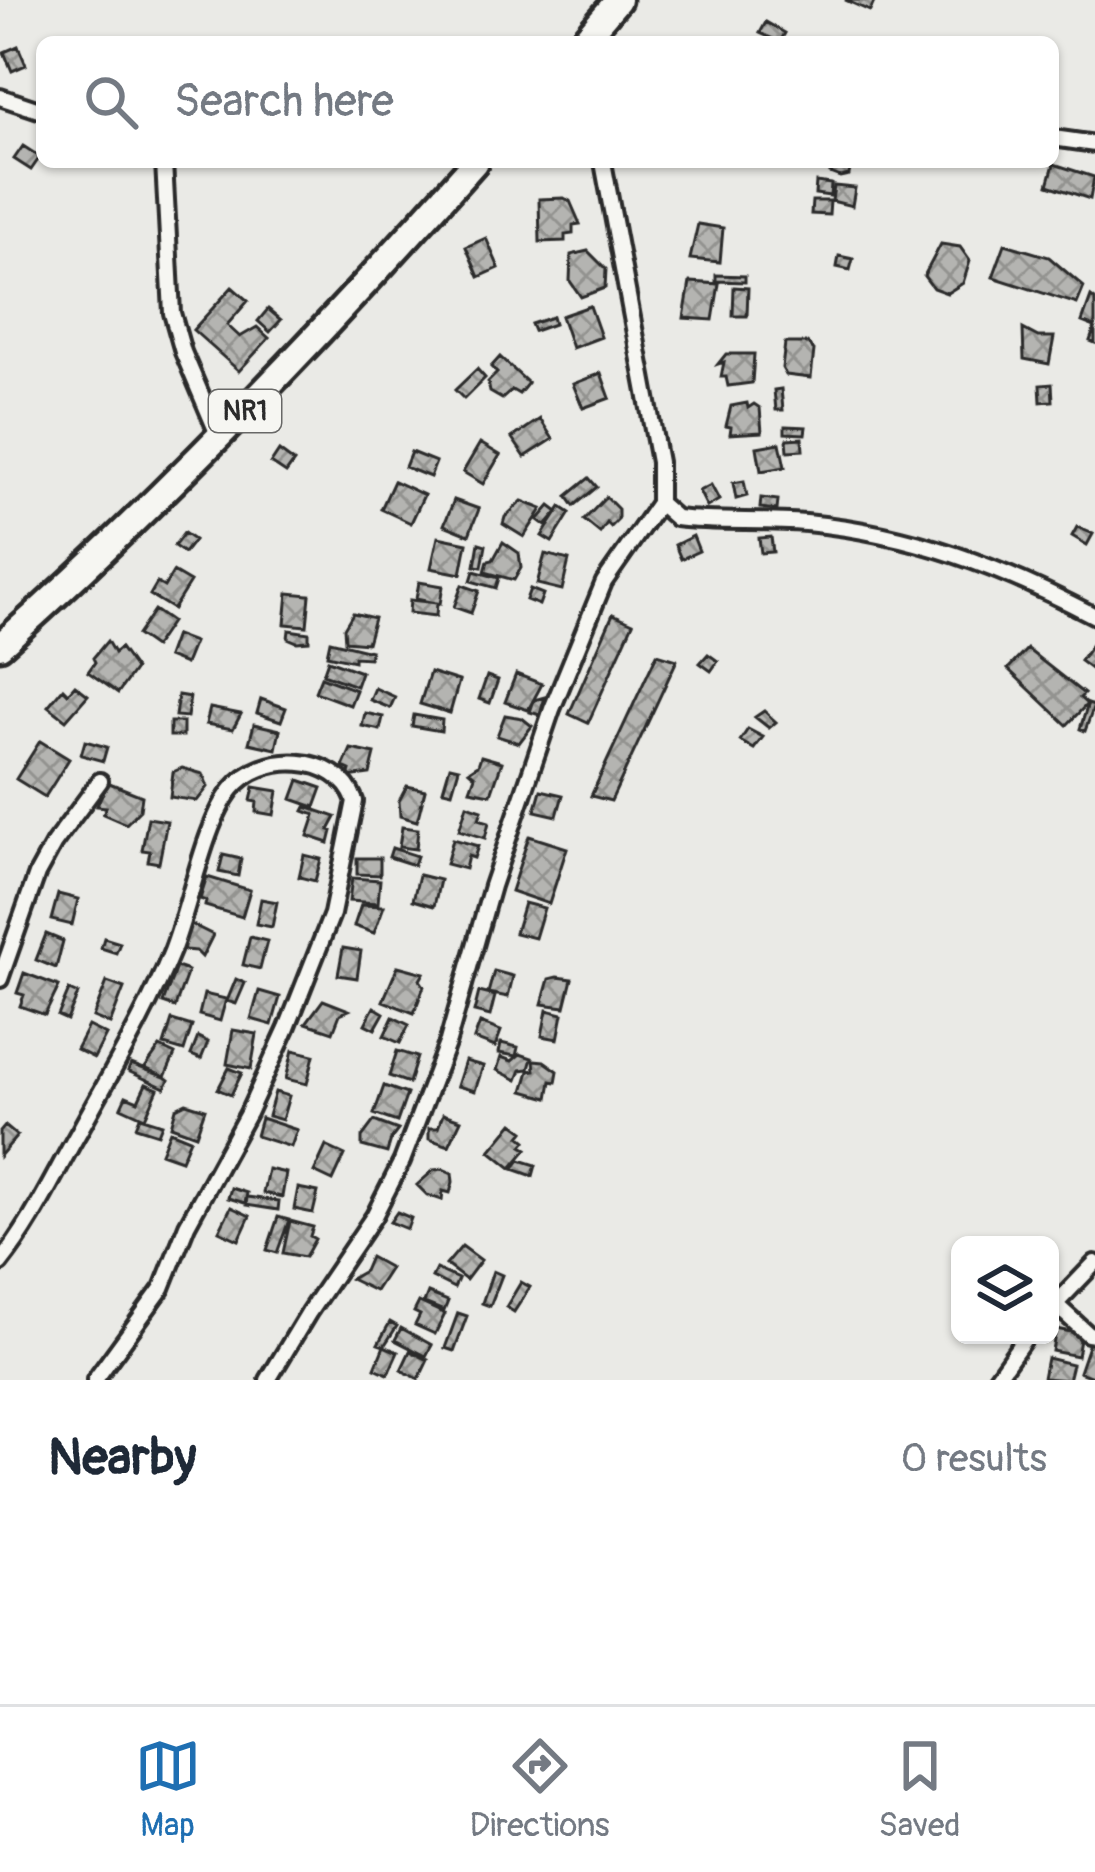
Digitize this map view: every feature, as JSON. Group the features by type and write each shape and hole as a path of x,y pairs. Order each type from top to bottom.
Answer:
{"highway":[{"path":"587,36 619,0"},
{"name":"NR1","path":"0,646 219,437 470,168"}],"street":[{"path":"0,97 36,109"},
{"path":"1059,139 1095,144"},
{"path":"164,168 172,313 219,437"},
{"path":"268,1380 387,1194 448,1041 492,886 584,623 620,554 659,503 659,462 604,168"},
{"path":"659,503 676,518 828,525 952,552 1025,580 1095,616"},
{"path":"0,1263 26,1229 144,1013 172,953 218,814 235,785 245,776 278,764 310,764 333,773 352,791 355,801 340,886 319,951 248,1113 187,1225 162,1288 95,1380"},
{"path":"0,979 37,874 54,842 100,781"},
{"path":"1059,1301 1095,1263"},
{"path":"1059,1312 1095,1335"},
{"path":"995,1380 1021,1344"}],"building":[{"path":"845,0 875,0 870,11"},
{"path":"766,22 785,33 767,36 760,33"},
{"path":"18,46 26,65 12,71 4,52"},
{"path":"23,146 36,154 31,170 14,159"},
{"path":"1059,166 1094,177 1090,199 1048,185 1053,168"},
{"path":"830,168 850,168 849,175 830,173"},
{"path":"816,182 831,184 830,196 815,194"},
{"path":"834,186 855,188 852,206 832,201"},
{"path":"564,198 580,224 573,225 573,234 565,235 565,241 540,242 539,199"},
{"path":"812,201 830,201 829,215 811,214"},
{"path":"698,224 723,228 720,262 690,259"},
{"path":"486,238 499,268 479,277 466,247"},
{"path":"941,244 960,247 970,261 963,283 947,293 933,288 924,276"},
{"path":"1005,244 1049,257 1084,287 1077,304 993,277"},
{"path":"588,251 606,269 605,288 581,297 570,281 571,255"},
{"path":"839,256 853,259 850,270 837,267"},
{"path":"716,275 745,276 745,282 716,281"},
{"path":"690,282 719,284 713,320 684,318"},
{"path":"232,287 248,301 227,325 240,337 257,327 269,338 239,371 193,330"},
{"path":"734,287 748,288 747,316 733,316"},
{"path":"1091,297 1095,300 1095,327 1082,322"},
{"path":"590,306 601,337 572,348 561,316"},
{"path":"268,309 281,320 270,332 258,321"},
{"path":"552,317 554,324 534,331 531,324"},
{"path":"1023,329 1038,337 1054,337 1049,364 1024,359"},
{"path":"785,343 807,343 814,350 811,378 786,375 782,368"},
{"path":"726,354 754,354 752,383 728,386 726,377 721,377 724,362 718,364"},
{"path":"500,357 528,383 519,394 512,390 502,399 490,392 488,382 497,373 491,367"},
{"path":"477,369 485,378 464,399 455,390"},
{"path":"601,373 610,398 583,408 573,384"},
{"path":"1052,384 1053,401 1041,402 1040,385"},
{"path":"781,389 783,410 776,410 774,390"},
{"path":"747,403 748,408 754,404 760,408 762,432 730,434 731,427 726,426 731,406"},
{"path":"540,419 553,439 525,457 512,438"},
{"path":"785,426 806,427 805,434 785,433"},
{"path":"802,438 803,450 788,451 787,439"},
{"path":"480,443 500,455 483,484 463,472"},
{"path":"780,443 785,467 761,471 757,447"},
{"path":"279,451 294,462 286,473 271,463"},
{"path":"411,452 436,462 430,477 405,467"},
{"path":"589,478 597,487 574,506 567,496"},
{"path":"394,481 424,495 411,523 381,509"},
{"path":"744,481 747,496 736,499 733,483"},
{"path":"711,485 719,500 707,507 699,491"},
{"path":"606,497 618,509 618,520 611,527 607,523 600,533 584,520"},
{"path":"761,498 778,500 777,510 760,508"},
{"path":"454,500 479,509 469,535 444,525"},
{"path":"522,501 542,509 524,537 503,524"},
{"path":"550,506 558,512 546,526 538,520"},
{"path":"561,507 570,513 552,542 542,536"},
{"path":"1077,527 1093,534 1087,545 1072,536"},
{"path":"184,533 194,540 184,553 174,546"},
{"path":"693,536 699,551 681,559 675,545"},
{"path":"438,537 467,543 461,574 431,568"},
{"path":"771,537 773,552 761,553 759,538"},
{"path":"503,542 519,553 521,568 514,580 485,572"},
{"path":"479,543 486,545 482,567 475,566"},
{"path":"545,554 569,560 562,590 537,584"},
{"path":"474,571 499,578 496,588 471,581"},
{"path":"173,572 190,582 173,609 150,595 157,583 164,587"},
{"path":"419,582 443,586 440,604 416,599"},
{"path":"462,585 479,591 471,613 454,607"},
{"path":"530,589 543,594 539,605 526,600"},
{"path":"288,593 310,595 307,626 285,624"},
{"path":"410,600 437,603 436,616 409,613"},
{"path":"154,610 171,622 154,647 137,635"},
{"path":"353,613 374,618 367,643 345,641 344,628"},
{"path":"613,614 633,623 588,723 569,714"},
{"path":"289,630 309,633 309,641 288,638"},
{"path":"175,635 194,642 185,664 167,657"},
{"path":"1095,640 1095,672 1080,661"},
{"path":"107,641 114,653 120,648 135,669 118,693 88,672"},
{"path":"330,641 371,651 369,658 354,657 354,661 327,655"},
{"path":"1027,649 1084,694 1080,698 1087,704 1067,725 1008,669"},
{"path":"657,654 677,660 611,801 591,796"},
{"path":"708,654 718,661 711,671 700,663"},
{"path":"328,660 361,672 356,686 323,674"},
{"path":"430,672 459,681 450,713 420,704"},
{"path":"516,674 542,684 528,710 505,702"},
{"path":"487,676 498,680 490,703 479,699"},
{"path":"321,677 356,690 350,705 315,692"},
{"path":"75,685 88,695 66,720 48,706 63,688 68,693"},
{"path":"375,688 395,697 390,708 370,700"},
{"path":"178,695 190,697 187,717 175,716"},
{"path":"545,697 540,715 530,712 534,700"},
{"path":"261,699 286,708 281,721 257,713"},
{"path":"1088,704 1094,706 1085,731 1080,729"},
{"path":"210,708 241,714 233,729 206,724"},
{"path":"764,711 776,722 769,728 755,717"},
{"path":"365,713 383,717 380,730 362,726"},
{"path":"414,715 442,720 441,731 412,726"},
{"path":"505,715 522,718 532,726 519,743 497,736"},
{"path":"170,722 183,722 183,736 170,736"},
{"path":"254,724 280,730 276,749 249,743"},
{"path":"748,729 763,737 754,749 740,741"},
{"path":"40,741 69,759 45,797 16,779"},
{"path":"85,741 107,747 103,761 81,755"},
{"path":"351,749 375,754 370,774 348,777 350,770 343,767"},
{"path":"481,756 502,762 491,794 470,790 475,776 469,771"},
{"path":"450,766 459,768 452,792 443,790"},
{"path":"182,768 203,774 208,787 197,801 170,797 173,772"},
{"path":"299,780 322,788 315,807 292,799"},
{"path":"107,782 142,796 140,810 126,824 103,814 106,807 97,806"},
{"path":"407,786 425,790 417,821 400,816 399,801"},
{"path":"254,787 278,791 274,815 256,812 257,802 251,801"},
{"path":"541,790 563,795 557,816 535,811"},
{"path":"467,805 482,810 479,819 489,822 485,838 459,830"},
{"path":"306,807 336,817 329,843 308,836 315,815 304,811"},
{"path":"148,818 167,821 159,863 148,861 150,851 142,850"},
{"path":"402,827 418,829 416,849 399,847"},
{"path":"529,836 567,848 549,904 511,891"},
{"path":"453,839 478,846 474,858 468,856 465,869 446,864"},
{"path":"392,848 417,856 414,865 389,857"},
{"path":"223,855 241,859 238,876 219,872"},
{"path":"304,855 321,859 315,881 299,877"},
{"path":"357,858 380,858 380,875 357,874"},
{"path":"419,875 440,880 434,906 413,900"},
{"path":"207,877 250,890 242,917 205,906 206,901 200,899"},
{"path":"352,878 380,880 378,903 349,901"},
{"path":"58,894 78,899 72,925 51,920"},
{"path":"261,899 277,902 272,927 256,924"},
{"path":"524,903 544,908 535,938 515,933"},
{"path":"361,905 384,906 374,933 354,926"},
{"path":"191,924 213,935 202,957 184,950"},
{"path":"46,934 63,941 56,968 36,960"},
{"path":"250,937 267,941 260,969 243,965"},
{"path":"104,938 120,943 116,953 101,948"},
{"path":"343,948 361,951 357,978 338,975"},
{"path":"398,966 424,973 414,1013 383,1001"},
{"path":"176,967 188,971 175,1007 163,1003"},
{"path":"494,971 513,976 508,997 488,993"},
{"path":"24,973 59,986 45,1015 20,1006 24,995 17,993"},
{"path":"236,979 245,983 236,1004 227,1001"},
{"path":"549,979 572,979 565,1007 542,1004"},
{"path":"107,982 124,988 110,1024 93,1017"},
{"path":"69,990 78,994 67,1020 58,1016"},
{"path":"259,991 280,997 272,1025 251,1019"},
{"path":"479,992 495,996 490,1016 474,1012"},
{"path":"204,994 226,999 220,1021 199,1015"},
{"path":"323,1000 349,1010 340,1014 333,1032 306,1023"},
{"path":"374,1007 384,1013 375,1029 365,1024"},
{"path":"547,1010 563,1014 558,1039 542,1036"},
{"path":"393,1017 409,1025 400,1043 384,1036"},
{"path":"172,1020 192,1026 184,1051 164,1045"},
{"path":"480,1023 501,1031 495,1047 474,1039"},
{"path":"88,1026 106,1035 94,1058 76,1049"},
{"path":"233,1030 257,1034 251,1069 227,1064"},
{"path":"198,1037 208,1042 201,1059 191,1055"},
{"path":"501,1043 518,1047 516,1056 499,1053"},
{"path":"160,1047 175,1054 165,1077 145,1068"},
{"path":"293,1050 314,1055 307,1084 286,1079"},
{"path":"397,1051 417,1057 409,1083 389,1076"},
{"path":"520,1054 532,1058 529,1069 521,1070 517,1080 497,1070 501,1057 512,1061"},
{"path":"534,1060 558,1071 548,1098 523,1091 529,1071 535,1070"},
{"path":"465,1061 483,1066 475,1091 457,1086"},
{"path":"131,1064 165,1077 169,1080 165,1088 128,1071"},
{"path":"229,1068 242,1073 231,1095 218,1089"},
{"path":"146,1084 158,1089 145,1118 121,1107 126,1096 138,1101"},
{"path":"384,1086 407,1094 397,1122 374,1114"},
{"path":"275,1092 289,1096 282,1120 268,1116"},
{"path":"186,1103 205,1109 196,1135 171,1126 176,1108"},
{"path":"443,1114 461,1120 449,1146 429,1139 429,1128 438,1128"},
{"path":"140,1117 162,1124 158,1134 136,1127"},
{"path":"261,1118 297,1130 291,1147 256,1136"},
{"path":"374,1121 398,1130 387,1153 362,1146 362,1137"},
{"path":"513,1123 524,1131 520,1136 527,1149 511,1168 490,1151"},
{"path":"5,1126 17,1136 0,1156 0,1132"},
{"path":"170,1131 190,1139 181,1160 161,1153"},
{"path":"326,1146 345,1155 333,1181 314,1172"},
{"path":"520,1160 536,1165 533,1176 513,1169"},
{"path":"268,1169 286,1173 282,1197 263,1193"},
{"path":"434,1170 452,1173 453,1182 450,1193 443,1191 442,1200 417,1185"},
{"path":"231,1188 247,1193 245,1203 228,1198"},
{"path":"298,1188 318,1192 313,1213 294,1209"},
{"path":"247,1197 279,1201 278,1210 246,1205"},
{"path":"231,1207 250,1216 239,1240 219,1231"},
{"path":"397,1212 411,1218 407,1229 390,1222"},
{"path":"278,1217 289,1220 277,1253 267,1250"},
{"path":"290,1221 313,1227 310,1236 315,1239 305,1257 283,1253"},
{"path":"462,1246 481,1260 466,1280 446,1265"},
{"path":"370,1257 390,1268 375,1291 350,1279 364,1271"},
{"path":"436,1269 458,1279 454,1288 432,1277"},
{"path":"493,1271 502,1275 490,1306 482,1303"},
{"path":"521,1282 530,1287 514,1312 506,1307"},
{"path":"428,1293 448,1301 444,1311 424,1303"},
{"path":"419,1302 445,1314 435,1334 415,1325"},
{"path":"458,1313 467,1316 454,1351 445,1348"},
{"path":"390,1322 397,1326 384,1346 378,1344"},
{"path":"401,1328 432,1345 426,1356 395,1340"},
{"path":"1059,1330 1081,1334 1077,1356 1052,1351 1053,1344 1059,1344"},
{"path":"1090,1340 1095,1342 1095,1378 1079,1372"},
{"path":"384,1346 398,1352 388,1374 375,1368"},
{"path":"410,1351 428,1360 419,1379 401,1370"},
{"path":"1047,1358 1072,1364 1068,1380 1043,1378"}]}
